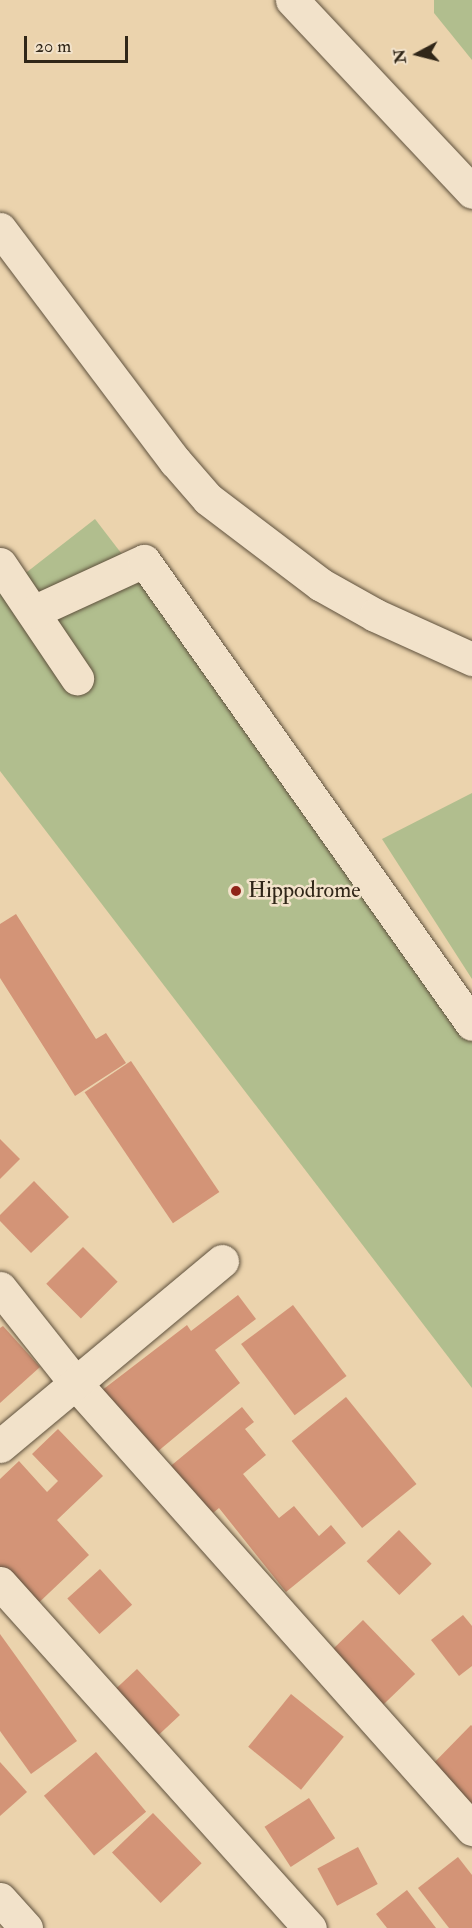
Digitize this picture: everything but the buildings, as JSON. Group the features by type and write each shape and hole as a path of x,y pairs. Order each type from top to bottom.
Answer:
{"street":[{"path":"292,0 472,192"},
{"path":"0,229 175,461 208,499 320,584 375,615 472,659"},
{"path":"33,612 144,561 472,1024"},
{"path":"0,564 77,678"},
{"path":"0,1446 222,1261"},
{"path":"0,1288 76,1384 472,1828"},
{"path":"0,1583 310,1928"},
{"path":"0,1899 26,1928"}],"green space":[{"path":"434,0 472,0 472,60 434,13"},
{"name":"Hippodrome","path":"95,519 472,1011 472,1388 0,771 0,593"},
{"path":"472,793 472,979 382,839"}],"place":[{"name":"Hippodrome","path":"236,891"}]}
